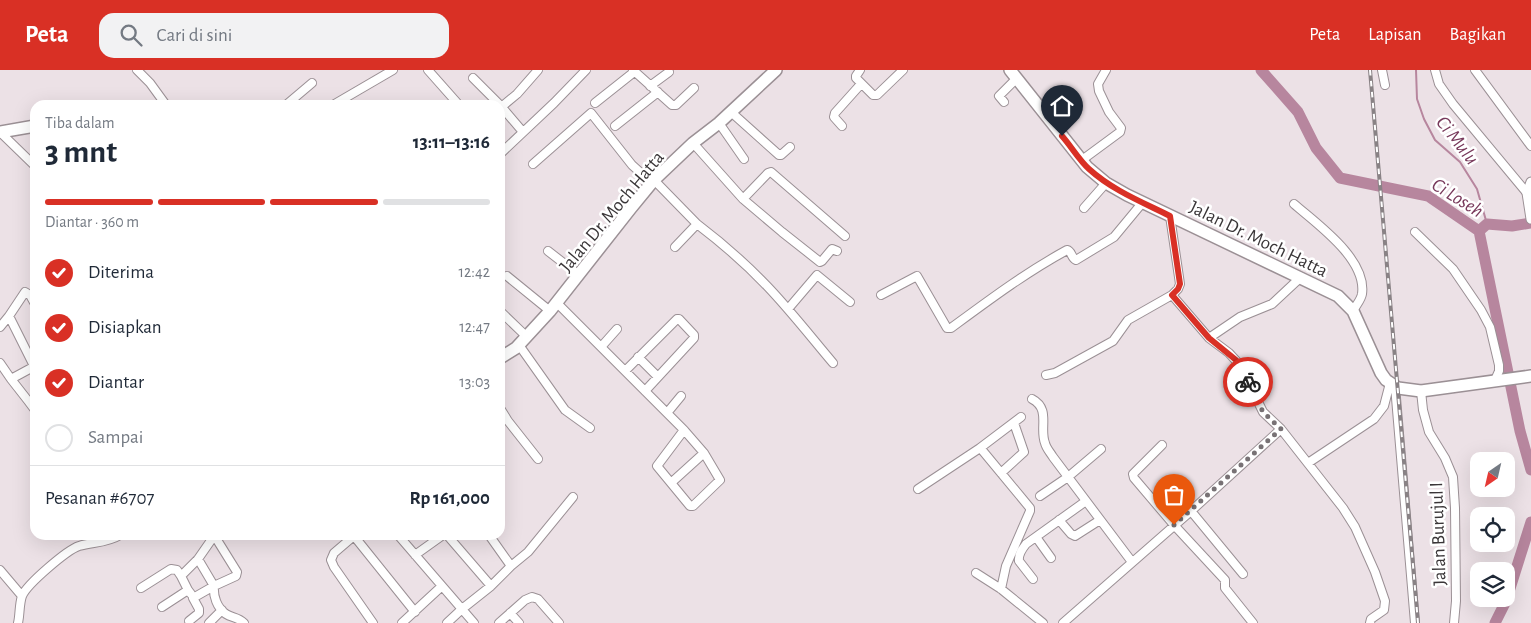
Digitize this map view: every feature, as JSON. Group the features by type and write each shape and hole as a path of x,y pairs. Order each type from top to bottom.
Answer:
{"highway":[{"name":"Jalan Dr. Moch Hatta","path":"505,355 523,341 554,307 653,182 776,70"},
{"name":"Jalan Dr. Moch Hatta","path":"1014,74 1087,167 1106,183 1170,216 1338,296 1353,311 1381,373 1393,385"},
{"path":"0,132 30,127"},
{"path":"1393,385 1405,390 1421,391 1530,376"}],"main road":[{"path":"1530,216 1527,193 1531,182"}],"street":[{"path":"137,70 150,83 162,100"},
{"path":"342,100 393,70"},
{"path":"428,70 455,100"},
{"path":"505,102 523,88 538,70"},
{"path":"505,148 586,70"},
{"path":"860,70 856,76 861,84 873,95 877,96 902,70"},
{"path":"1082,160 1120,132 1121,128 1109,112 1098,84 1106,70"},
{"path":"1382,70 1384,85"},
{"path":"1435,70 1439,84 1453,104 1527,193"},
{"path":"1475,70 1531,146"},
{"path":"595,103 633,71 674,105 694,88"},
{"path":"650,86 669,72"},
{"path":"1004,102 999,96 1014,74"},
{"path":"473,78 494,100"},
{"path":"292,100 312,83"},
{"path":"842,126 834,117 835,113 861,84"},
{"path":"616,126 658,92"},
{"path":"505,112 523,132"},
{"path":"731,112 779,155 790,147"},
{"path":"533,164 590,114 632,165 653,182 697,224 740,259 788,309 832,363"},
{"path":"719,123 744,159"},
{"path":"0,132 30,161"},
{"path":"693,144 742,199 820,262 832,249 837,251"},
{"path":"742,199 771,172 845,236"},
{"path":"1084,208 1106,183"},
{"path":"881,295 917,276 946,328 951,328 1008,286 1058,254 1068,250 1076,260 1112,240 1143,202"},
{"path":"1294,204 1329,235 1350,256 1356,265 1362,282 1362,293 1353,311"},
{"path":"1046,375 1057,372 1113,341 1128,320 1172,295 1178,289 1180,284 1170,216"},
{"path":"675,247 697,224"},
{"path":"1415,232 1453,269 1481,310 1490,328 1499,365 1497,380"},
{"path":"548,251 578,276"},
{"path":"788,309 817,275 850,302"},
{"path":"507,276 554,307 601,347 684,430 704,453 720,480 694,505 690,506 657,465 684,430"},
{"path":"1209,338 1240,317 1272,304 1300,277"},
{"path":"0,327 24,292 30,295"},
{"path":"1172,295 1209,338 1240,365 1260,406 1308,463 1343,508 1355,527 1375,572 1385,601 1384,610 1371,619 1370,623"},
{"path":"9,316 30,358"},
{"path":"505,318 523,341 559,402 570,414 590,428"},
{"path":"624,371 678,319 695,337 645,391"},
{"path":"601,347 617,329"},
{"path":"638,357 658,377"},
{"path":"0,363 11,379 30,399"},
{"path":"11,379 30,368"},
{"path":"1308,463 1374,418 1384,406 1393,385"},
{"path":"1393,385 1415,623"},
{"name":"Jalan Burujul I","path":"1421,391 1427,426 1448,463 1453,477 1456,601 1454,623"},
{"path":"666,413 681,396"},
{"path":"1032,399 1036,401 1043,413 1044,442 1053,457 1132,562"},
{"path":"505,416 538,459"},
{"path":"918,489 980,448 1021,417"},
{"path":"1001,473 1024,452 1014,423"},
{"path":"1063,623 1281,429"},
{"path":"1162,446 1133,476 1174,525 1225,580 1225,588 1253,623"},
{"path":"980,448 1028,505 1030,511 1006,566 1001,588"},
{"path":"1040,496 1068,477 1101,449"},
{"path":"672,482 704,453"},
{"path":"447,623 528,552 573,496"},
{"path":"1033,580 1019,561 1022,549 1086,501"},
{"path":"1191,511 1243,574"},
{"path":"1059,520 1071,534 1077,536 1100,520"},
{"path":"1036,537 1051,558"},
{"path":"18,623 22,596 35,580 81,545 109,540"},
{"path":"180,576 198,559 211,540"},
{"path":"194,598 236,576 237,572 217,540"},
{"path":"350,540 334,553 331,560 372,622"},
{"path":"358,540 414,612"},
{"path":"402,540 474,623"},
{"path":"415,555 436,540"},
{"path":"450,540 491,586"},
{"path":"493,540 511,566"},
{"path":"198,559 214,586 214,598 222,610 226,615 239,618 244,623"},
{"path":"141,588 171,569 177,570 194,598 199,611 198,615 189,622"},
{"path":"0,570 22,596"},
{"path":"976,573 1001,588 1043,623"},
{"path":"402,623 442,586"},
{"path":"162,606 188,590"},
{"path":"499,623 529,598 535,597 559,623"},
{"path":"209,623 222,610"},
{"path":"510,613 519,623"}],"waterway":[{"name":"Ci Loseh","path":"1261,70 1298,112 1316,148 1340,178 1428,196 1479,231 1520,431 1531,470"},
{"name":"Ci Mulu","path":"1416,70 1417,99 1424,119 1435,140 1460,162 1477,189 1487,224"},
{"path":"1479,231 1487,224 1512,226 1531,223"},
{"name":"Ci Loseh","path":"1495,623 1506,601 1531,522"}],"railway":[{"path":"1370,70 1418,623"}],"way so far":[{"path":"1174,525 1281,429 1263,412 1248,382"}],"route":[{"path":"1062,136 1087,167 1106,183 1170,216 1180,284 1172,295 1209,338 1230,353 1240,365 1248,382"}]}
